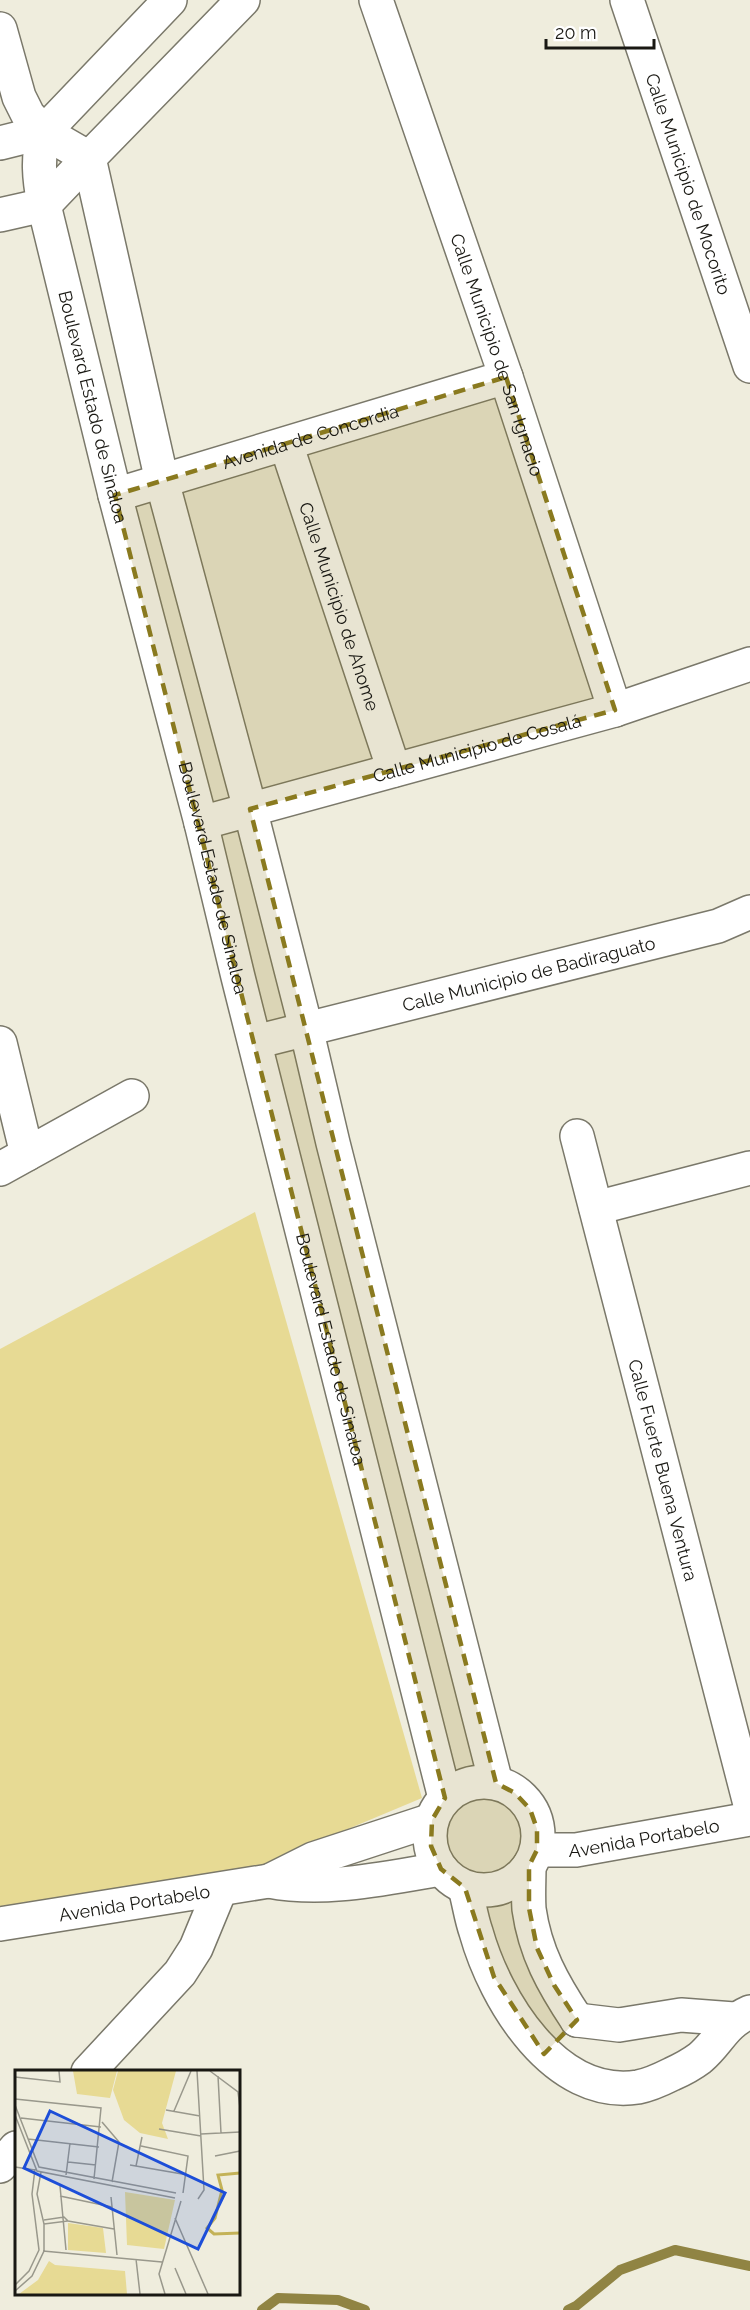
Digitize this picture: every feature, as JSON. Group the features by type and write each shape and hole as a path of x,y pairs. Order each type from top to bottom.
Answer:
{"street":[{"path":"0,143 44,132 170,0"},
{"path":"0,215 44,205 243,0"},
{"name":"Calle Municipio de San Ignacio","path":"376,0 506,377 615,710"},
{"name":"Calle Municipio de Mocorito","path":"627,0 750,366"},
{"path":"0,29 19,97 28,115 44,132 89,159 162,481 250,809 496,1784"},
{"name":"Boulevard Estado de Sinaloa","path":"44,132 39,153 38,172 44,205 115,495 201,823 255,1042 439,1809"},
{"name":"Avenida de Concordia","path":"115,495 506,377"},
{"name":"Calle Municipio de Ahome","path":"286,444 394,770"},
{"name":"Calle Municipio de Cosalá","path":"201,823 615,710 750,664"},
{"name":"Calle Municipio de Badiraguato","path":"255,1042 718,926 750,912"},
{"path":"0,1043 13,1161 132,1096"},
{"name":"Calle Fuerte Buena Ventura","path":"577,1136 750,1804"},
{"path":"596,1208 750,1168"},
{"path":"477,1782 496,1784 515,1792 530,1809 537,1828 529,1908 537,1948 554,1985 577,2020 619,2025 681,2015 742,2016 700,2058 673,2073 639,2087 605,2088 575,2075 544,2054 517,2018 494,1977 453,1878 430,1846 439,1809 460,1788 477,1782"},
{"name":"Avenida Portabelo","path":"0,1924 269,1881 313,1859 439,1809"},
{"name":"Avenida Portabelo","path":"533,1858 750,1819"},
{"path":"453,1878 489,1891 512,1883 533,1858"},
{"name":"Avenida Portabelo","path":"269,1881 296,1886 453,1878"},
{"path":"90,2070 180,1973 196,1948 220,1890"},
{"path":"544,2054 577,2020"},
{"path":"0,2166 15,2149"}],"highlighted area":[{"path":"506,377 615,710 250,809 496,1783 515,1793 530,1809 537,1829 537,1850 529,1866 529,1908 537,1948 554,1985 577,2020 544,2054 494,1977 465,1888 441,1869 431,1846 432,1820 445,1798 115,495"}],"shaded area":[{"path":"255,1212 422,1798 262,1865 0,1907 0,1349"}],"waterway":[{"path":"568,2310 620,2270 675,2250 750,2266"},
{"path":"262,2310 278,2298 338,2300 365,2310"}]}
